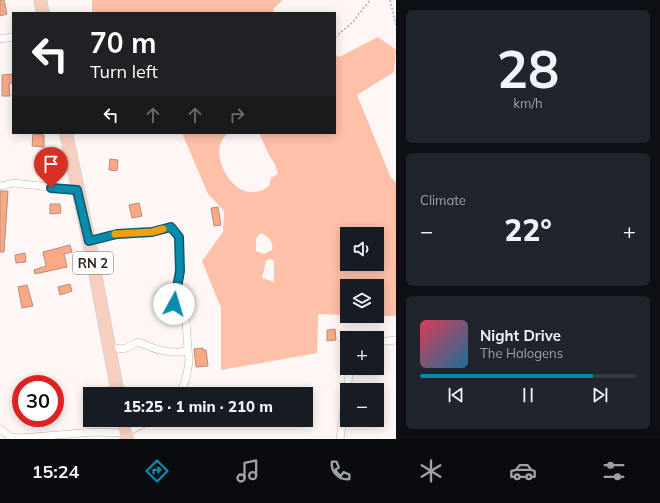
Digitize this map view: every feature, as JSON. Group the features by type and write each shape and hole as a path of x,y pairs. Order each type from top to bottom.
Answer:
{"main road":[{"path":"40,0 43,12"},
{"name":"RN 2","path":"66,134 89,241 117,387"}],"street":[{"path":"0,39 12,37"},
{"path":"0,186 14,183 77,190"},
{"path":"89,241 117,234 152,232 171,227 179,237 180,271 174,304 186,322 189,362 183,387"},
{"path":"384,341 396,340"},
{"path":"109,346 118,350 129,348 138,342 159,351 175,353 188,351"},
{"path":"340,439 341,421 349,375"},
{"path":"0,429 10,437 21,438 94,432 127,436 140,427"}],"path":[{"path":"336,36 352,23 370,0"},
{"path":"390,0 396,25"}],"shaded area":[{"path":"92,0 283,0 273,9 274,12 92,12"},
{"path":"378,37 396,50 394,72 357,95 391,178 396,182 396,316 384,316 384,279 340,279 340,315 318,314 317,353 221,370 221,308 202,261 223,232 224,211 208,194 182,134 227,134 222,140 219,149 220,159 224,170 230,180 238,187 247,191 258,191 269,186 271,178 278,174 275,164 270,157 259,134 336,134 336,56 339,57","holes":["261,233 268,237 272,244 272,250 264,254 256,251 256,238","269,259 274,260 274,282 262,278 266,261"]}],"building":[{"path":"0,0 4,0 7,14 0,16"},
{"path":"12,74 12,83 9,83 10,96 2,96 2,75"},
{"path":"33,134 44,135 44,147 32,146"},
{"path":"110,159 118,160 117,171 109,170"},
{"path":"0,191 8,191 4,252 0,252"},
{"path":"139,203 142,216 132,218 129,205"},
{"path":"50,204 60,204 61,213 50,214"},
{"path":"218,207 221,225 214,226 211,208"},
{"path":"70,245 72,252 64,254 67,267 35,274 34,270 46,266 43,252"},
{"path":"25,253 26,262 16,263 15,255"},
{"path":"70,284 72,291 60,295 58,287"},
{"path":"27,285 33,306 22,308 18,287"},
{"path":"335,329 336,340 327,341 327,330"},
{"path":"203,348 203,350 206,350 208,366 196,367 194,349"}],"slow traffic":[{"path":"115,234 152,232 163,229"}],"route":[{"path":"51,188 77,190 89,241 117,234 152,232 171,227 179,237 180,271 174,304"}]}
